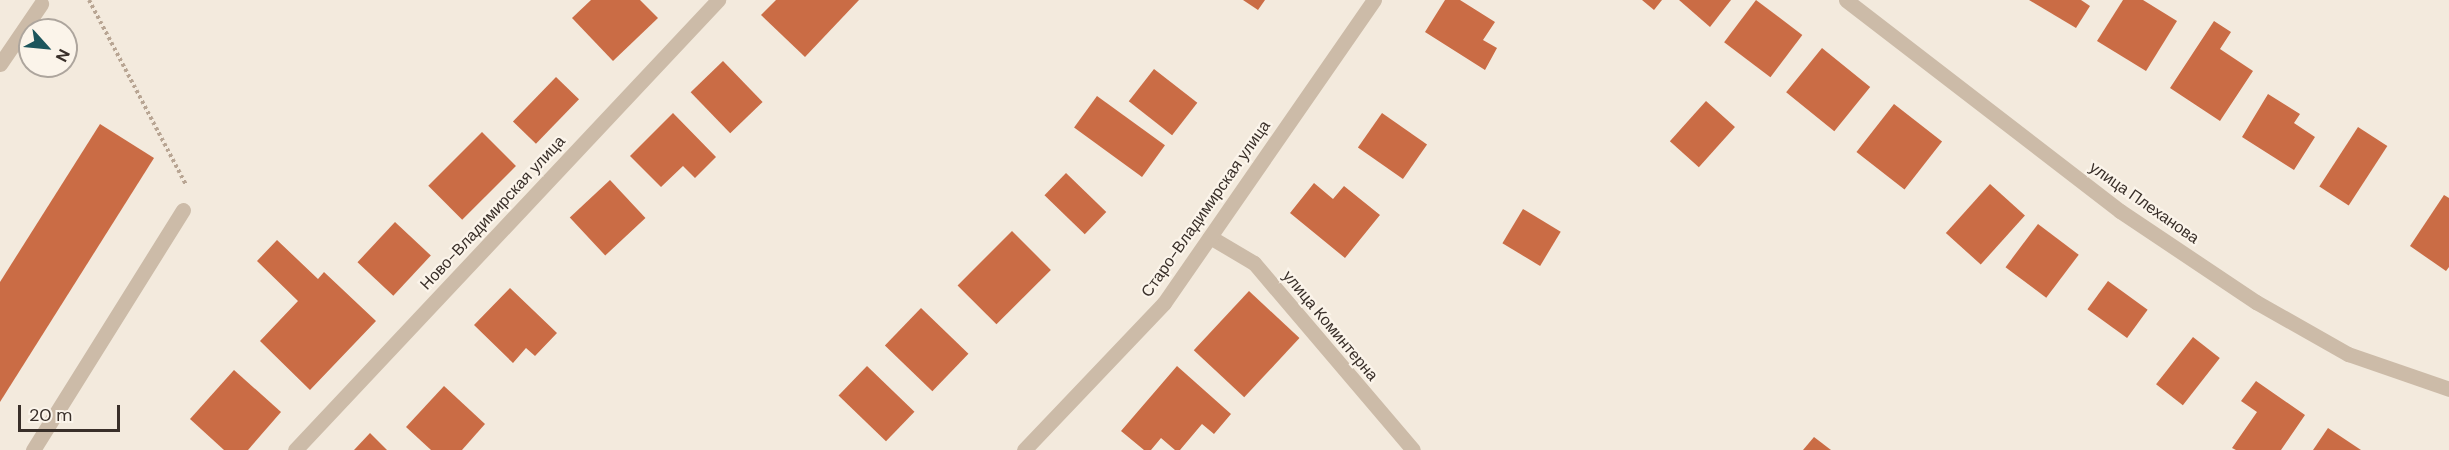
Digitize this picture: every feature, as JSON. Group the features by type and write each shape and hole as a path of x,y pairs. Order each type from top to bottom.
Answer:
{"street":[{"name":"Ново-Владимирская улица","path":"295,450 718,0"},
{"name":"Старо-Владимирская улица","path":"1024,450 1164,303 1374,0"},
{"name":"улица Плеханова","path":"1846,0 2120,212 2256,302 2348,354 2449,389"},
{"path":"0,64 41,4"},
{"path":"33,450 183,210"},
{"name":"улица Коминтерна","path":"1210,237 1254,263 1413,450"}],"path":[{"path":"88,0 190,192"}],"building":[{"path":"591,0 640,0 658,18 613,61 572,18"},
{"path":"776,0 859,0 805,57 761,15"},
{"path":"1243,0 1265,0 1258,10"},
{"path":"1445,0 1460,0 1495,22 1483,40 1497,48 1485,70 1425,32"},
{"path":"1642,0 1662,0 1654,10"},
{"path":"1679,0 1731,0 1710,27"},
{"path":"1756,0 1802,35 1770,77 1724,42"},
{"path":"2029,0 2081,0 2090,6 2076,28"},
{"path":"2123,0 2143,0 2177,21 2146,71 2097,41"},
{"path":"2214,21 2231,32 2220,49 2253,71 2220,121 2170,88"},
{"path":"1822,48 1870,87 1834,131 1786,92"},
{"path":"723,61 763,102 730,133 691,92"},
{"path":"1154,69 1197,103 1172,135 1129,101"},
{"path":"556,77 579,99 536,144 513,122"},
{"path":"2268,94 2300,114 2294,123 2315,137 2294,170 2242,137"},
{"path":"1097,96 1165,145 1142,177 1074,128"},
{"path":"1706,101 1735,127 1699,167 1670,141"},
{"path":"1894,104 1942,142 1905,190 1856,152"},
{"path":"673,113 716,157 695,178 683,166 661,187 630,156"},
{"path":"1382,113 1427,145 1403,179 1358,147"},
{"path":"100,124 154,158 0,402 0,282"},
{"path":"2358,127 2387,146 2349,206 2319,187"},
{"path":"482,132 516,166 462,220 428,186"},
{"path":"1066,173 1106,212 1085,234 1044,195"},
{"path":"610,180 645,218 605,256 570,218"},
{"path":"1314,183 1333,199 1344,186 1380,215 1345,258 1290,213"},
{"path":"1990,184 2025,215 1981,264 1946,233"},
{"path":"2444,195 2449,198 2449,267 2446,271 2410,246"},
{"path":"1523,209 1561,232 1540,266 1502,243"},
{"path":"395,222 431,255 393,296 357,262"},
{"path":"2038,224 2079,255 2046,298 2006,267"},
{"path":"1012,231 1051,270 996,324 958,285"},
{"path":"277,240 318,279 324,272 376,321 310,390 260,341 298,301 257,261"},
{"path":"2108,281 2148,310 2127,338 2087,309"},
{"path":"510,288 557,333 535,356 526,348 513,363 474,325"},
{"path":"1249,291 1299,338 1244,397 1194,350"},
{"path":"921,308 968,354 932,391 885,345"},
{"path":"2193,337 2220,358 2183,405 2156,384"},
{"path":"867,366 914,412 886,441 839,395"},
{"path":"1177,366 1231,414 1214,434 1202,424 1180,450 1175,450 1161,438 1151,450 1144,450 1121,431"},
{"path":"234,370 281,412 248,450 224,450 190,419"},
{"path":"2256,381 2305,415 2281,450 2236,450 2232,448 2257,412 2241,401"},
{"path":"444,386 485,424 462,450 431,450 406,427"},
{"path":"2328,428 2361,450 2313,450"},
{"path":"370,433 387,450 354,450"},
{"path":"1814,437 1831,450 1803,450"}]}
